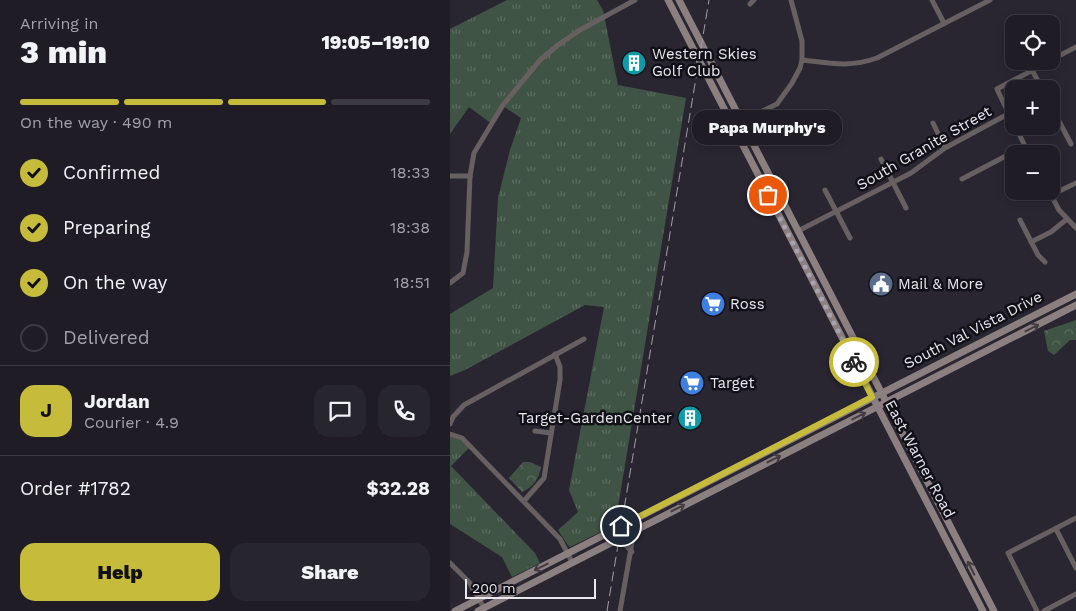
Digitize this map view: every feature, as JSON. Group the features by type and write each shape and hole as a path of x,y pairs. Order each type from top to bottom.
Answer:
{"main road":[{"name":"East Warner Road","path":"668,0 983,611"},
{"name":"East Warner Road","path":"679,0 994,611"},
{"path":"753,166 762,162"},
{"path":"772,202 791,230 798,231"},
{"path":"819,293 828,288"},
{"name":"South Val Vista Drive","path":"455,611 1076,294"},
{"name":"South Val Vista Drive","path":"481,610 1076,305"},
{"path":"984,340 988,350"},
{"path":"744,463 749,472"},
{"path":"920,489 929,484"},
{"path":"647,513 652,522"},
{"path":"947,542 956,538"}],"street":[{"path":"450,283 462,273 467,252 470,176 474,152 503,105 540,60 580,30 635,0"},
{"path":"732,126 777,104 792,83 802,60 802,40 791,0"},
{"path":"932,0 944,23"},
{"path":"802,60 846,65 867,62 990,0"},
{"name":"South Granite Street","path":"1060,56 1076,47"},
{"path":"1032,70 1037,80"},
{"name":"South Granite Street","path":"1013,80 1032,70"},
{"name":"South Granite Street","path":"1005,84 996,89 1005,108"},
{"name":"South Granite Street","path":"798,231 917,170 945,148 1005,116"},
{"path":"933,123 945,148"},
{"path":"1060,123 1071,144"},
{"path":"962,179 1005,156"},
{"path":"881,159 906,208"},
{"path":"450,176 470,176"},
{"path":"1060,189 1076,183"},
{"path":"825,190 850,238"},
{"path":"1055,200 1067,219 1076,228"},
{"path":"1031,242 1055,229 1067,219"},
{"path":"1020,220 1038,255 1045,262"},
{"path":"450,424 454,416 464,405 584,339"},
{"path":"524,501 544,478 560,380 560,367 555,354"},
{"path":"535,431 551,433"},
{"path":"450,434 462,438 524,501 560,539 572,562"},
{"path":"1038,611 1008,553 1076,518"},
{"path":"1056,529 1076,568"},
{"path":"620,611 632,552 634,531"},
{"path":"615,541 624,543 632,552"},
{"path":"450,564 469,582 479,599 481,610"},
{"path":"1044,611 1076,594"}],"green space":[{"name":"Western Skies Golf Club","path":"507,0 597,0 603,10 618,85 686,98 615,525 570,547 558,530 578,512 569,490 604,307 585,305 465,370 450,376 450,314 493,288 498,198 510,150 521,118 503,106 492,124 469,107 450,134 450,29"},
{"path":"1076,320 1076,340 1070,340 1054,355 1048,351 1044,331"},
{"path":"450,434 462,438 470,447 451,466 535,553 540,563 512,577 502,557 450,524"},
{"path":"523,462 530,462 541,467 535,482 522,492 509,478"}],"railway":[{"path":"607,611 709,0"}],"way so far":[{"path":"768,195 854,362"}],"place":[{"name":"Western Skies Golf Club","path":"634,63"},
{"name":"Papa Murphy's","path":"768,195"},
{"name":"Mail & More","path":"881,284"},
{"name":"Ross","path":"713,304"},
{"name":"Target","path":"692,383"},
{"name":"Target-GardenCenter","path":"690,418"}],"route":[{"path":"621,526 872,397 854,362"}]}
